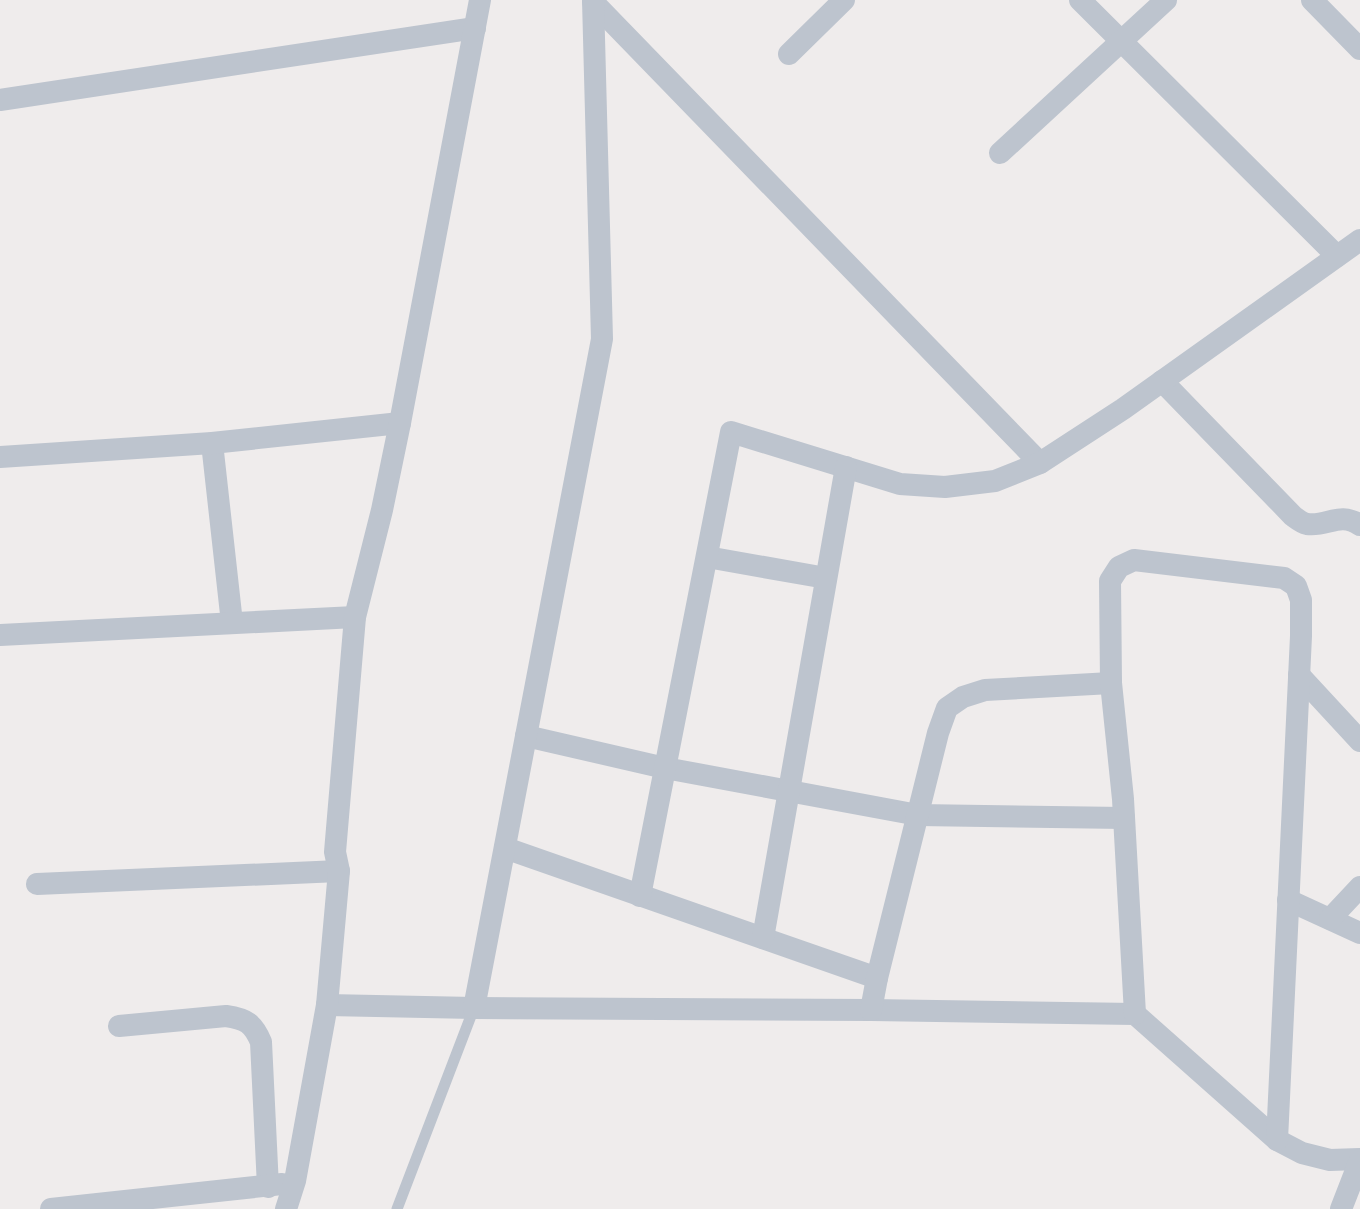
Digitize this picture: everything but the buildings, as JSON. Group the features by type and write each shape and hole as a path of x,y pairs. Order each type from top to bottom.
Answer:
{"street":[{"path":"286,1209 295,1181 327,1005 339,871 336,852 355,617 382,510 400,423 480,0"},
{"path":"789,54 844,0"},
{"path":"1080,0 1337,256"},
{"path":"1000,153 1166,0"},
{"path":"1312,0 1360,49"},
{"path":"593,1 1040,463"},
{"path":"474,1008 602,340 593,1"},
{"path":"0,100 475,28"},
{"path":"640,896 731,432 900,484 945,487 995,481 1040,463 1123,409 1360,240"},
{"path":"1162,381 1293,516 1306,524 1321,523 1338,519 1351,519 1360,525"},
{"path":"0,457 212,443 400,423"},
{"path":"212,443 232,623"},
{"path":"763,938 846,467"},
{"path":"707,557 826,578"},
{"path":"1135,1014 1124,818 1111,683 1110,581 1119,567 1134,560 1284,578 1296,586 1301,600 1299,675 1277,1140"},
{"path":"0,636 355,617"},
{"path":"1299,675 1360,741"},
{"path":"871,1010 876,978 938,733 947,708 963,697 985,690 1111,683"},
{"path":"526,736 666,768 918,815 1124,818"},
{"path":"505,848 876,978"},
{"path":"37,884 339,871"},
{"path":"1330,919 1360,887"},
{"path":"1288,900 1360,933"},
{"path":"327,1005 474,1008 871,1010 1135,1014 1277,1140 1302,1153 1330,1160 1360,1160 1341,1209"},
{"path":"119,1026 226,1016 242,1018 255,1028 261,1042 268,1187"},
{"path":"51,1209 268,1187 295,1181"}],"lane":[{"path":"398,1209 474,1008"}]}
